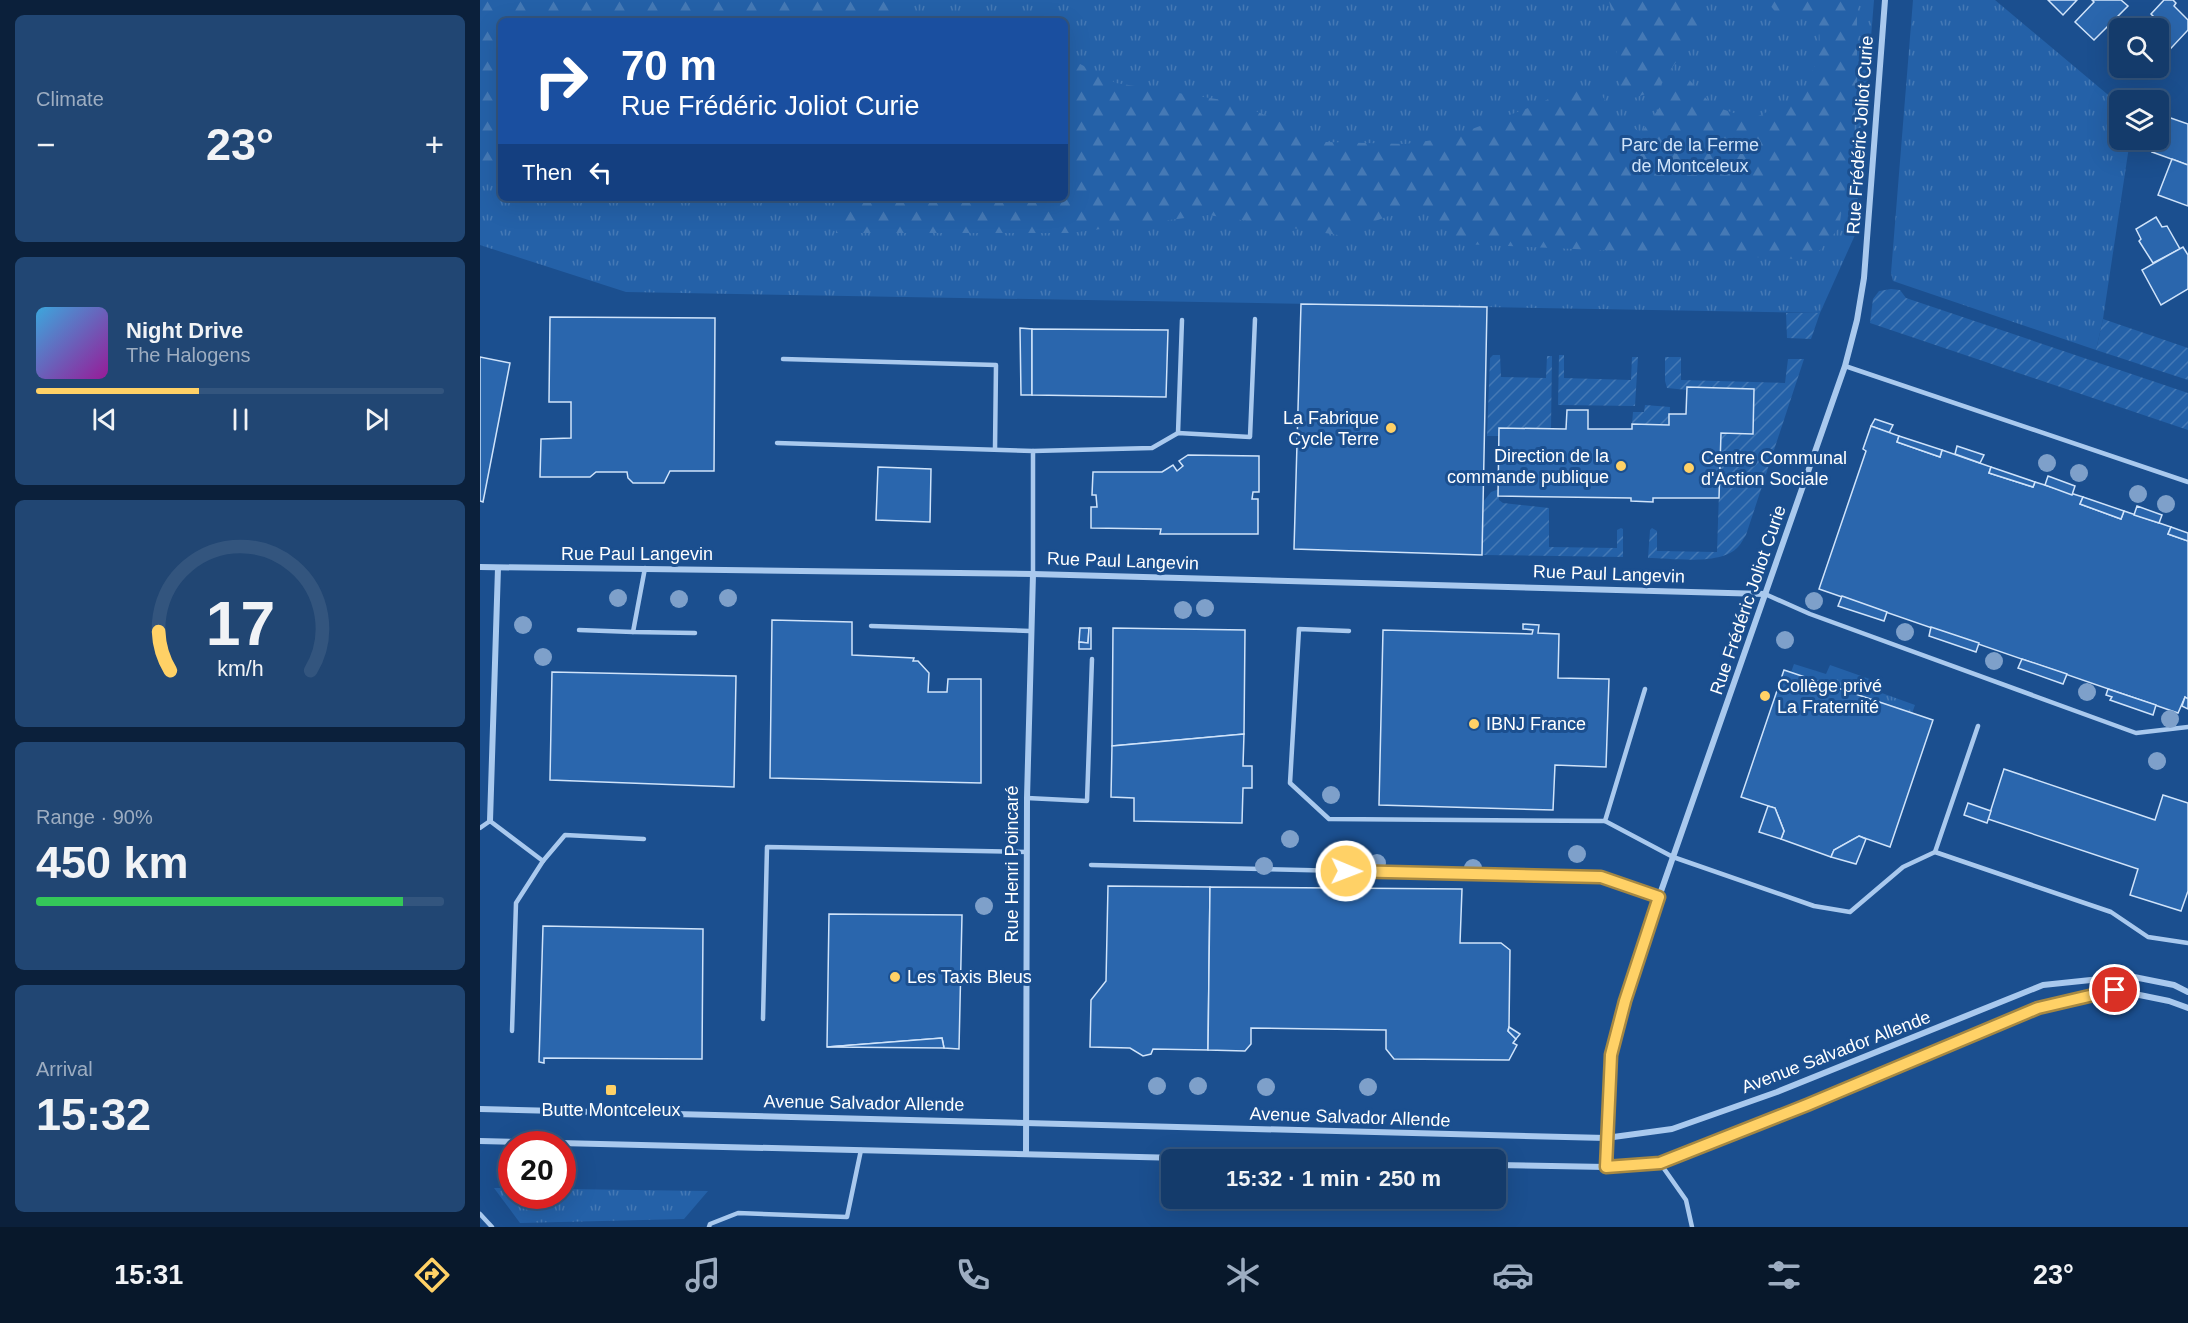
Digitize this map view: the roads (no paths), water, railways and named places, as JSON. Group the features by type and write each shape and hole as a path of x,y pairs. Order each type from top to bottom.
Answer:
{"street":[{"name":"Rue Frédéric Joliot Curie","path":"1606,1167 1611,1055 1625,1001 1659,897 1845,366 1857,320 1864,278 1885,0"},
{"name":"Rue Paul Langevin","path":"480,567 1033,574 1765,594"},
{"path":"490,821 498,568"},
{"name":"Rue Henri Poincaré","path":"1026,1154 1027,798 1033,574"},
{"name":"Avenue Salvador Allende","path":"480,1109 1606,1138 1672,1129 1777,1092 2043,985 2129,976 2174,985 2188,992"},
{"name":"Avenue Salvador Allende","path":"1506,1165 1606,1167 1660,1163 1807,1105 2038,1008 2115,990 2169,1001 2188,1008"},
{"path":"483,1140 1161,1157"}],"lane":[{"path":"777,443 1033,451 1152,448 1178,433 1250,437 1256,319"},
{"path":"1178,433 1182,320"},
{"path":"783,359 996,365 995,449"},
{"path":"1845,366 2188,482"},
{"path":"1033,451 1033,574"},
{"path":"633,632 645,568"},
{"path":"1765,594 1810,614 2136,733 2188,727"},
{"path":"871,626 1030,631"},
{"path":"1349,631 1299,629 1290,783 1329,819 1605,821 1673,857 1814,906 1850,912 1903,867 1935,852 2111,912 2148,937 2188,943"},
{"path":"579,630 695,633"},
{"path":"1027,798 1087,801 1092,659"},
{"path":"1605,821 1645,689"},
{"path":"1935,852 1978,726"},
{"path":"480,828 490,821 543,861"},
{"path":"512,1031 516,903 543,861 565,835 644,839"},
{"path":"763,1019 767,847 1027,852"},
{"path":"1091,865 1601,877 1659,897"},
{"path":"480,1147 483,1140"},
{"path":"709,1227 710,1224 738,1213 847,1217 861,1150"},
{"path":"1660,1163 1686,1200 1692,1227"},
{"path":"480,1214 492,1227"}],"place":[{"name":"La Fabrique Cycle Terre","path":"1391,428"},
{"name":"Direction de la commande publique","path":"1621,466"},
{"name":"Centre Communal d'Action Sociale","path":"1689,468"},
{"name":"Collège privé La Fraternité","path":"1765,696"},
{"name":"IBNJ France","path":"1474,724"},
{"name":"Les Taxis Bleus","path":"895,977"},
{"name":"Butte Montceleux","path":"611,1090"}],"park label":[{"name":"Parc de la Ferme de Montceleux","path":"1690,155"}]}
